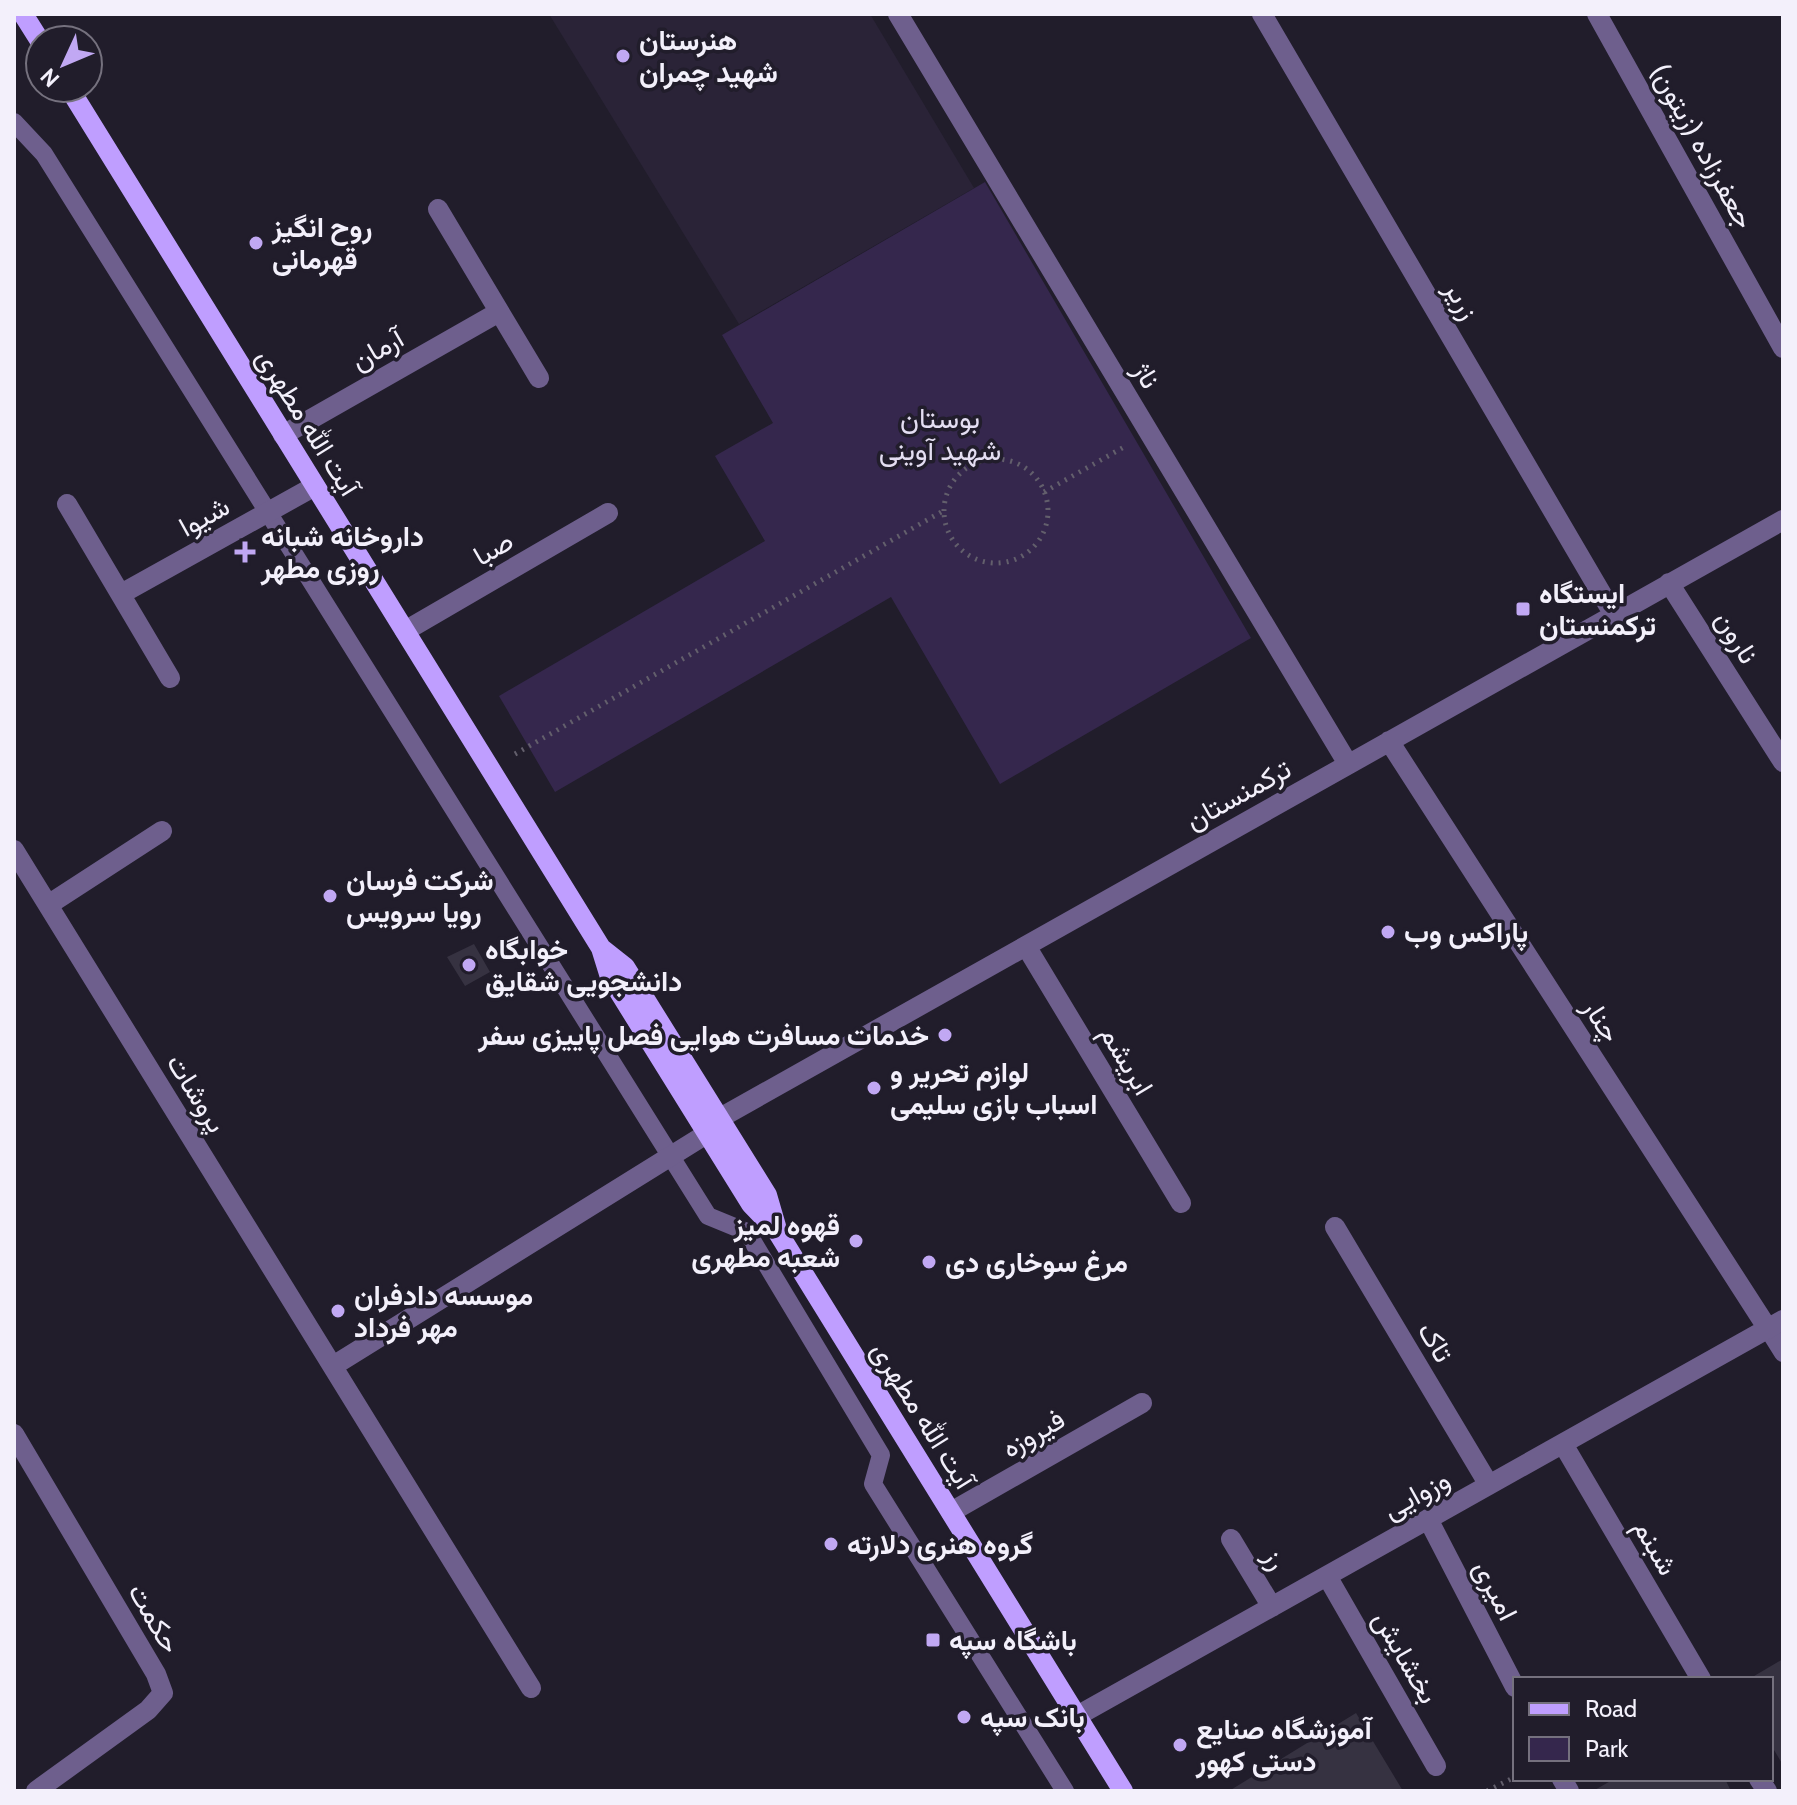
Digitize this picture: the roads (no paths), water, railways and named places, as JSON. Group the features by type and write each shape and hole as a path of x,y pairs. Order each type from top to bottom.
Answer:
{"main road":[{"name":"آیت الله مطهری","path":"79,104 601,948 625,967 714,1126 767,1195 777,1231 1123,1791"}],"street":[{"name":"ناژ","path":"898,14 1348,764"},
{"name":"زریر","path":"1262,14 1614,615"},
{"name":"جعفرزاده (زیتون)","path":"1597,14 1783,348"},
{"path":"438,209 539,378"},
{"name":"آرمان","path":"283,435 499,312"},
{"name":"شیوا","path":"121,594 315,486"},
{"path":"67,504 170,678"},
{"name":"صبا","path":"405,631 608,513"},
{"name":"ترکمنستان","path":"714,1126 1026,946 1783,520"},
{"name":"نارون","path":"1669,583 1783,762"},
{"name":"چنار","path":"1389,741 1776,1325"},
{"path":"48,905 162,831"},
{"name":"پروشات","path":"14,850 531,1688"},
{"name":"ابریشم","path":"1026,946 1181,1203"},
{"path":"333,1366 671,1156 714,1126"},
{"name":"تاک","path":"1335,1227 1489,1485"},
{"name":"وزوایی","path":"1077,1716 1776,1325"},
{"name":"فیروزه","path":"951,1512 1142,1403"},
{"name":"حکمت","path":"14,1434 156,1674 163,1693 148,1710 36,1791"},
{"name":"شبنم","path":"1563,1444 1700,1677"},
{"name":"امیری","path":"1428,1519 1513,1683"},
{"name":"رز","path":"1231,1539 1272,1607"},
{"name":"بخشایش","path":"1327,1576 1436,1766"}],"lane":[{"path":"14,122 44,154 708,1216 747,1232 881,1455 873,1484 1065,1791"},
{"path":"1776,1325 1783,1353"}],"place":[{"name":"هنرستان شهید چمران","path":"623,56"},
{"name":"روح انگیز قهرمانی","path":"256,243"},
{"name":"داروخانه شبانه روزی مطهر","path":"245,552"},
{"name":"ایستگاه ترکمنستان","path":"1523,609"},
{"name":"شرکت فرسان رویا سرویس","path":"330,896"},
{"name":"پاراکس وب","path":"1388,932"},
{"name":"خوابگاه دانشجویی شقایق","path":"469,965"},
{"name":"خدمات مسافرت هوایی فصل پاییزی سفر","path":"945,1035"},
{"name":"لوازم تحریر و اسباب بازی سلیمی","path":"874,1088"},
{"name":"قهوه لمیز شعبه مطهری","path":"856,1241"},
{"name":"مرغ سوخاری دی","path":"929,1262"},
{"name":"موسسه دادفران مهر فرداد","path":"338,1311"},
{"name":"گروه هنری دلارته","path":"831,1544"},
{"name":"باشگاه سپه","path":"933,1640"},
{"name":"بانک سپه","path":"964,1717"},
{"name":"آموزشگاه صنایع دستی کهور","path":"1180,1745"}],"park label":[{"name":"بوستان شهید آوینی","path":"940,434"}]}
